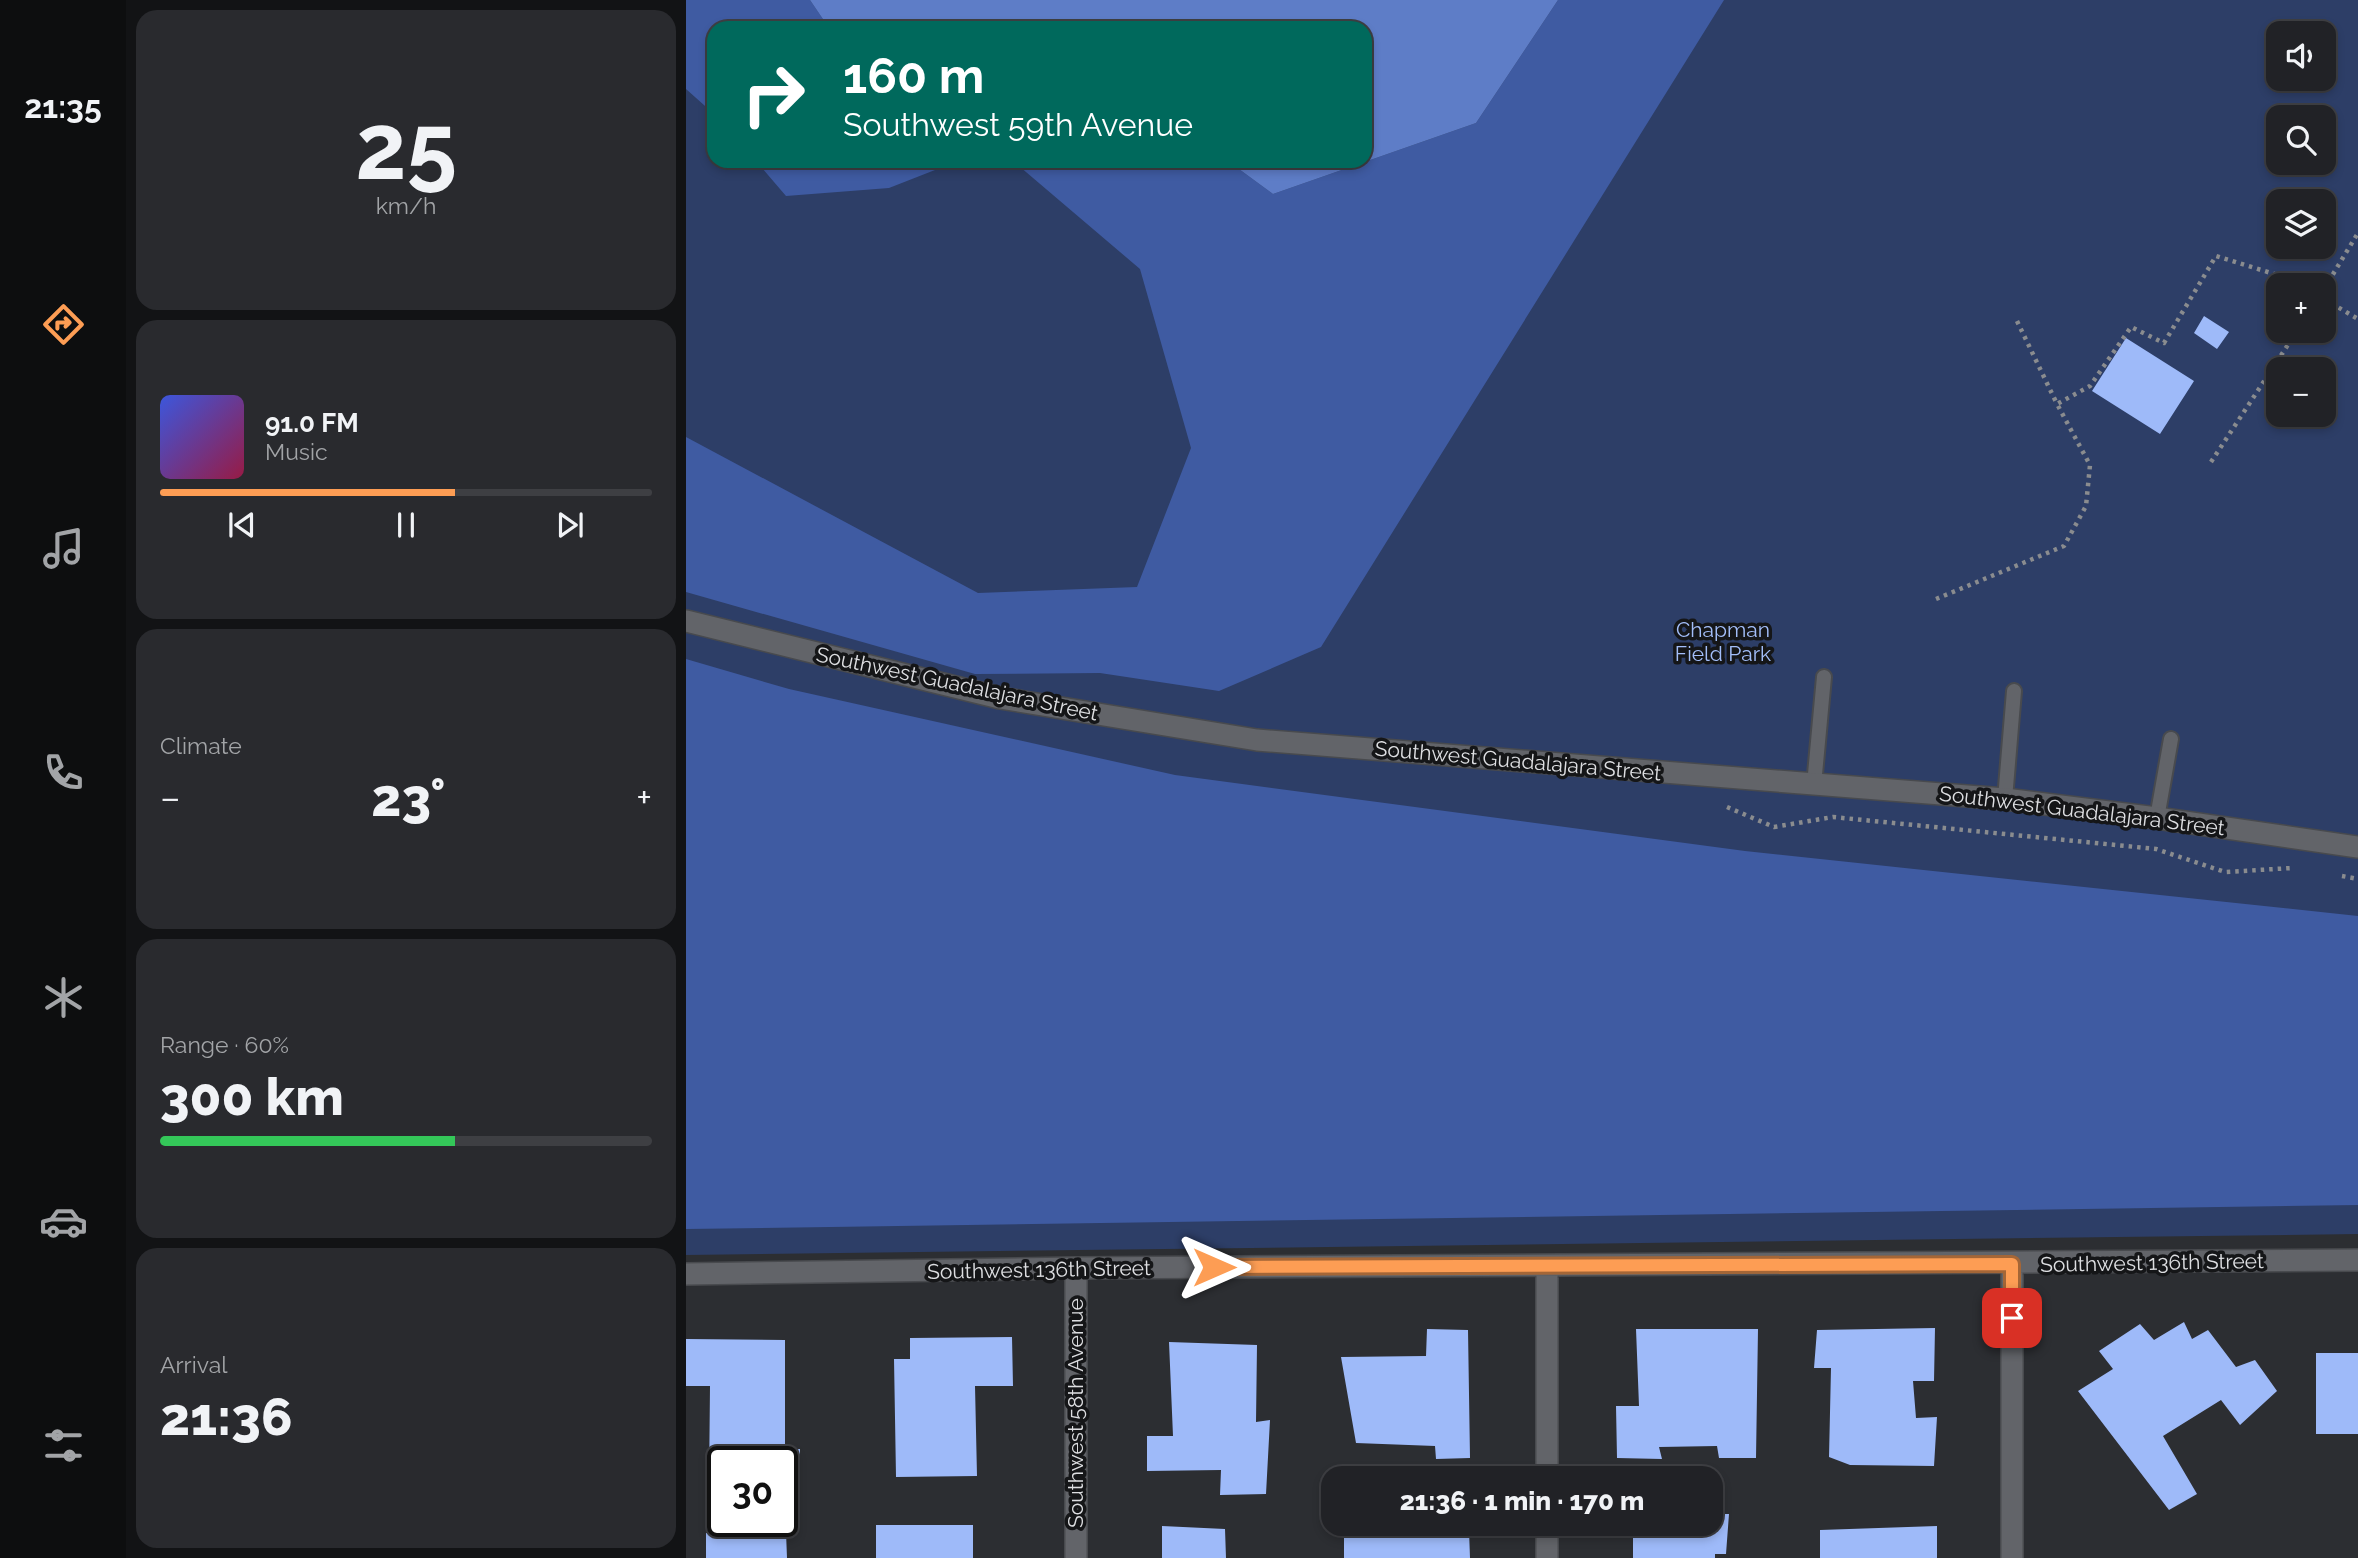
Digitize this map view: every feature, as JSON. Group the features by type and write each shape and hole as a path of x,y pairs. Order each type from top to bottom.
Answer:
{"street":[{"name":"Southwest Guadalajara Street","path":"686,621 1000,698 1257,740 2005,799 2358,847"},
{"name":"Southwest 136th Street","path":"686,1274 1076,1268 2358,1260"},
{"path":"2012,1264 2012,1558"},
{"path":"1547,1266 1547,1466"},
{"name":"Southwest 58th Avenue","path":"1076,1268 1076,1558"},
{"path":"1547,1536 1547,1558"}],"lane":[{"path":"1814,785 1824,677"},
{"path":"2005,799 2014,691"},
{"path":"2157,818 2171,739"}],"path":[{"path":"2334,273 2358,233"},
{"path":"2057,404 2090,386 2131,327 2164,343 2216,256 2271,273"},
{"path":"2336,306 2358,319"},
{"path":"1936,599 2064,546 2086,506 2090,465 2017,321"},
{"path":"2211,462 2289,343"}],"green space":[{"name":"Chapman Field Park","path":"686,0 2358,0 2358,1234 686,1255"}],"shaded area":[{"path":"686,0 810,0 824,21 707,21 707,108 686,89"},
{"path":"810,0 1558,0 1476,123 1372,159 1372,21 824,21"},
{"path":"1558,0 1724,0 1321,647 1219,691 1100,673 975,674 686,592 686,437 978,593 1137,587 1191,448 1140,269 1021,168 1238,168 1273,194 1347,168 1372,168 1372,159 1476,123"},
{"path":"762,168 940,168 889,188 786,196"},
{"path":"1238,168 1347,168 1273,194"},
{"path":"686,659 789,689 1175,775 1745,851 2358,916 2358,1205 686,1229"}],"building":[{"path":"2204,316 2229,332 2217,349 2194,333"},
{"path":"2126,338 2194,381 2160,434 2092,391"},
{"path":"2184,1322 2192,1339 2208,1330 2236,1367 2255,1360 2277,1391 2240,1425 2221,1400 2163,1436 2197,1494 2169,1510 2078,1391 2113,1369 2099,1351 2140,1324 2154,1340"},
{"path":"1935,1328 1934,1381 1913,1381 1916,1418 1937,1417 1934,1466 1850,1465 1829,1457 1831,1368 1814,1368 1817,1330"},
{"path":"1427,1329 1468,1330 1470,1458 1436,1459 1435,1446 1356,1443 1341,1357 1426,1356"},
{"path":"1636,1329 1758,1329 1756,1458 1719,1458 1717,1446 1659,1447 1662,1459 1617,1458 1616,1406 1639,1406"},
{"path":"1012,1337 1013,1386 975,1386 977,1476 896,1477 894,1359 910,1359 910,1338"},
{"path":"686,1339 785,1340 785,1446 709,1446 710,1386 686,1386"},
{"path":"1169,1342 1257,1345 1256,1422 1270,1420 1266,1494 1220,1495 1221,1470 1147,1471 1147,1436 1173,1436"},
{"path":"2316,1353 2358,1353 2358,1434 2316,1434"},
{"path":"798,1449 800,1449 798,1485"},
{"path":"1723,1514 1729,1514 1726,1554 1715,1554 1715,1558 1633,1558 1633,1536 1723,1536"},
{"path":"876,1525 973,1525 973,1558 876,1558"},
{"path":"1162,1526 1225,1529 1226,1558 1162,1558"},
{"path":"1937,1526 1937,1558 1820,1558 1820,1530"},
{"path":"706,1533 707,1537 786,1537 787,1558 706,1558"},
{"path":"1344,1536 1469,1536 1470,1558 1344,1558"}],"route":[{"path":"1214,1267 2012,1264 2012,1318"}]}
